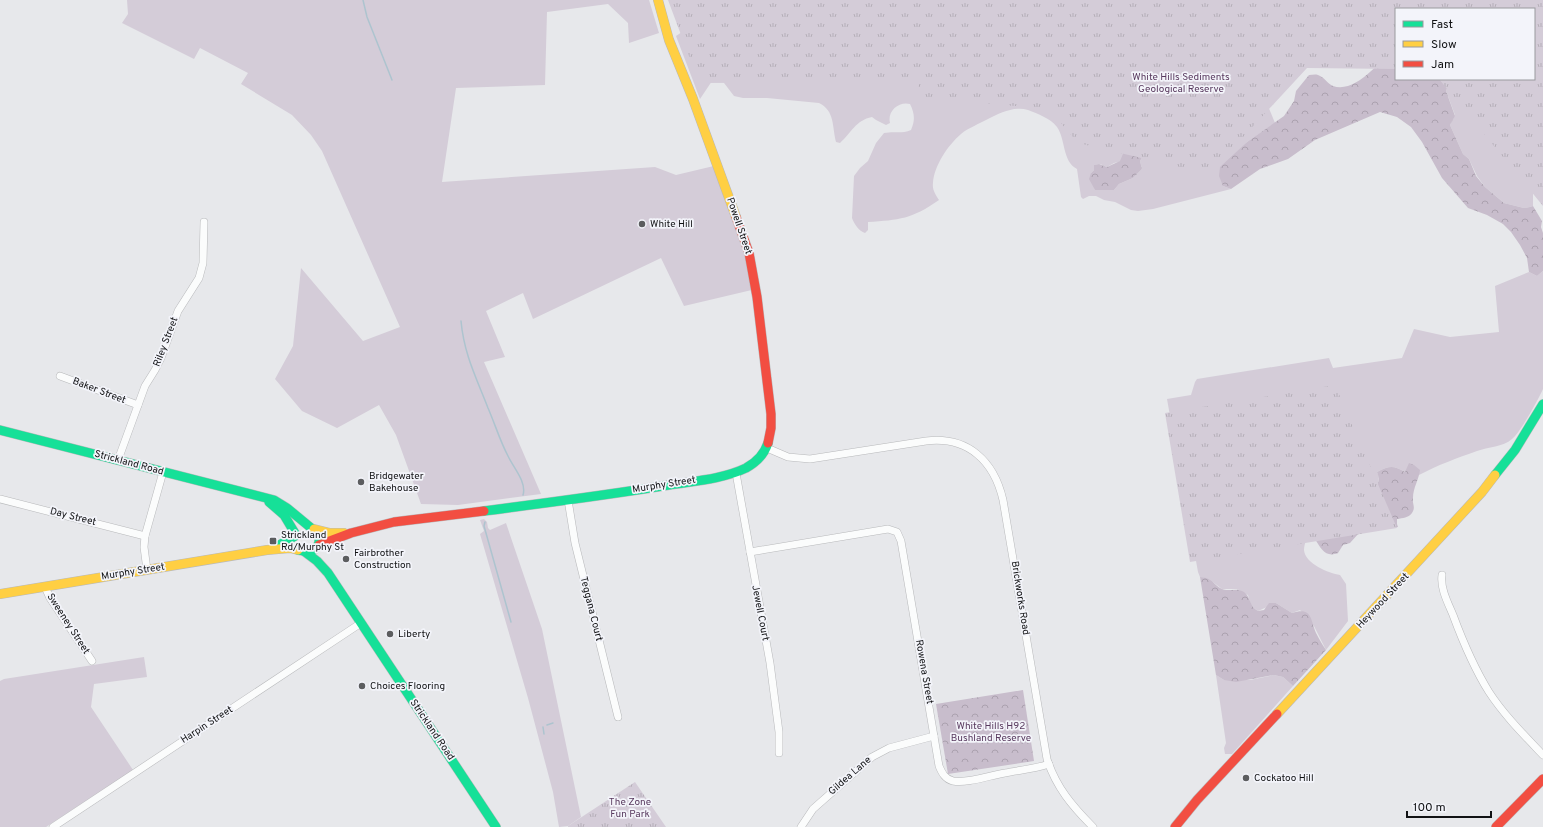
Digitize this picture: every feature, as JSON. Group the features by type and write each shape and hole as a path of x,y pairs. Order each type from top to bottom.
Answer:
{"street":[{"name":"Powell Street","path":"659,0 669,40 694,103 749,253 756,289 771,414 772,432 767,448"},
{"name":"Riley Street","path":"118,460 145,386 161,358 178,311 199,278 202,270 204,222"},
{"name":"Baker Street","path":"60,376 138,405"},
{"name":"Heywood Street","path":"1175,827 1187,810 1479,496 1515,450 1543,404"},
{"name":"Strickland Road","path":"0,430 274,500 293,511 305,524 313,528"},
{"name":"Brickworks Road","path":"767,448 781,456 801,460 936,439 946,440 965,446 982,458 990,467 1000,487 1045,750 1049,764"},
{"name":"Murphy Street","path":"319,545 351,533 394,522 568,500 736,473 754,464 767,448"},
{"path":"147,570 144,547 145,536 163,472"},
{"name":"Jewell Court","path":"736,473 770,663 779,732 780,753"},
{"name":"Strickland Road","path":"259,497 277,508 284,515 296,536"},
{"name":"Day Street","path":"0,499 145,536"},
{"name":"Teggana Court","path":"568,500 575,543 618,716"},
{"path":"302,528 313,528 320,536 319,545 313,551 303,552 296,545 296,536 302,528"},
{"name":"Murphy Street","path":"313,528 330,533 351,533"},
{"name":"Rowena Street","path":"750,552 893,529 897,532 901,541 939,766 944,777 954,781 967,781 1049,764"},
{"name":"Murphy Street","path":"267,550 296,536"},
{"name":"Strickland Road","path":"319,545 328,573"},
{"name":"Murphy Street","path":"0,594 267,550 290,548 303,552"},
{"name":"Strickland Road","path":"303,552 317,560 328,573 496,827"},
{"path":"1442,575 1442,585 1448,605 1478,673 1499,706 1543,755"},
{"name":"Sweeney Street","path":"45,587 50,598 92,661"},
{"name":"Harpin Street","path":"53,827 361,623"},
{"name":"Gildea Lane","path":"801,827 817,805 872,757 889,748 934,736"},
{"path":"1049,764 1053,776 1065,797 1093,827"},
{"path":"1496,827 1543,779"},
{"name":"Heywood Street","path":"1182,827 1210,787"}],"green space":[{"path":"127,0 649,0 659,33 629,43 628,23 608,4 547,12 545,85 456,88 442,182 655,167 676,175 718,165 756,289 684,306 661,258 533,319 523,293 486,311 505,357 484,362 541,494 458,505 421,504 396,435 379,405 337,428 302,411 275,379 293,346 301,268 363,341 400,327 322,151 311,135 292,115 241,84 248,73 200,48 194,59 122,23 128,14"},
{"name":"White Hills Sediments Geological Reserve","path":"668,0 1543,0 1543,206 1440,80 1535,80 1535,8 1395,8 1395,69 1307,68 1209,174 1078,143 1049,109 918,97 919,82 699,83"},
{"path":"1365,0 1543,0 1543,154 1533,187 1533,206 1524,208 1504,203 1485,187 1477,176 1469,159 1463,154 1450,125 1455,115 1446,91 1448,84 1535,80 1535,8 1395,9"},
{"path":"688,28 864,74 1268,106 1275,123 1247,142 1236,153 1223,186 1231,189 1153,209 1138,211 1131,210 1115,202 1104,200 1096,196 1089,196 1083,199 1081,197 1077,169 1072,165 1066,156 1062,138 1057,127 1047,119 1028,110 1018,109 1002,112 961,134 942,156 934,176 933,183 934,192 939,200 913,215 897,219 868,222 868,230 865,233 857,227 852,218 854,176 868,161 876,143 884,133 904,132 911,130 914,117 910,104 902,104 895,108 890,115 890,123 886,125 872,117 866,119 858,124 840,143 836,142 832,120 828,110 819,103 767,98 743,98 734,96 721,79 714,78 700,99 676,36","holes":["1143,156 1140,161 1142,169 1133,178 1119,184 1114,190 1095,190 1091,173 1094,170 1094,165 1100,164 1107,167 1114,163"]},
{"path":"1395,47 1395,80 1450,80 1446,91 1455,116 1450,125 1463,154 1469,159 1476,176 1485,187 1504,203 1524,208 1533,206 1542,221 1543,271 1537,276 1529,272 1527,258 1511,232 1503,224 1487,215 1468,208 1442,178 1422,142 1411,127 1397,117 1380,112 1315,140 1288,159 1260,169 1231,189 1223,186 1219,176 1220,167 1247,142 1284,116 1294,101 1296,91 1309,75 1320,76 1333,86 1342,87 1359,81 1376,67"},
{"path":"1125,149 1143,156 1140,161 1142,169 1133,178 1119,184 1114,190 1095,190 1089,179 1094,170 1094,165 1099,164 1107,167 1120,161"},
{"path":"1543,271 1543,389 1529,416 1515,436 1504,444 1462,456 1419,475 1419,470 1405,472 1394,467 1385,468 1377,472 1379,477 1377,489 1306,540 1304,550 1308,560 1324,570 1340,575 1346,584 1348,621 1326,650 1314,626 1300,610 1292,613 1276,603 1258,611 1254,608 1248,595 1237,589 1222,589 1209,579 1200,577 1167,399 1191,395 1197,379 1329,358 1333,368 1402,358 1414,329 1450,337 1499,332 1495,286 1529,272 1537,276"},
{"path":"1335,385 1397,528 1190,562 1165,413"},
{"path":"1409,463 1420,470 1413,494 1414,509 1412,513 1405,518 1397,519 1398,527 1359,533 1350,543 1343,545 1338,553 1330,554 1324,552 1315,539 1377,489 1379,478 1377,472 1385,468 1394,467 1405,472"},
{"path":"484,519 490,530 506,523 542,629 581,817 568,826 559,827 553,792 528,698 480,534 484,531 480,520"},
{"path":"1200,577 1209,579 1222,589 1239,590 1244,592 1248,596 1253,607 1258,611 1264,610 1269,603 1276,603 1292,613 1303,611 1307,613 1311,618 1316,633 1326,650 1293,686 1283,677 1274,675 1236,682 1224,680 1216,675"},
{"path":"144,657 147,677 94,684 91,707 133,770 46,827 0,827 0,681 4,679"},
{"path":"1216,675 1224,680 1250,680 1274,675 1283,677 1293,686 1232,754 1225,754 1224,748 1226,743"},
{"name":"White Hills H92 Bushland Reserve","path":"1023,690 1034,761 948,774 936,704"},
{"name":"The Zone Fun Park","path":"635,782 666,827 568,827 568,826"}],"waterway":[{"path":"363,0 367,17 392,80"},
{"path":"461,321 471,365 502,444 519,475 523,485 523,495"},
{"path":"485,522 484,526 511,622"},
{"path":"547,725 553,723"},
{"path":"543,727 544,734"}],"traffic: fast":[{"path":"1495,475 1515,450 1543,404"},
{"path":"0,430 274,500 287,508 318,535 319,543 314,550 311,552 298,550"},
{"path":"484,511 600,496 728,475 754,463 760,458 768,443"},
{"path":"269,502 284,515 296,535"},
{"path":"276,547 295,536"},
{"path":"305,552 317,561 328,573 496,827"}],"traffic: slow":[{"path":"658,0 669,40 693,99 736,217"},
{"path":"1277,714 1482,492 1495,475"},
{"path":"314,529 330,533 344,533"},
{"path":"0,594 267,550 290,548 298,550"}],"traffic: jam":[{"path":"736,217 749,253 757,297 771,414 771,428 768,443"},
{"path":"319,545 351,533 394,522 484,511"},
{"path":"1175,827 1197,800 1277,714"},
{"path":"1496,827 1543,779"}],"place":[{"name":"White Hill","path":"642,224"},
{"name":"Bridgewater Bakehouse","path":"361,482"},
{"name":"Strickland Rd/Murphy St","path":"273,541"},
{"name":"Fairbrother Construction","path":"346,559"},
{"name":"Liberty","path":"390,634"},
{"name":"Choices Flooring","path":"362,686"},
{"name":"Cockatoo Hill","path":"1246,778"}]}
